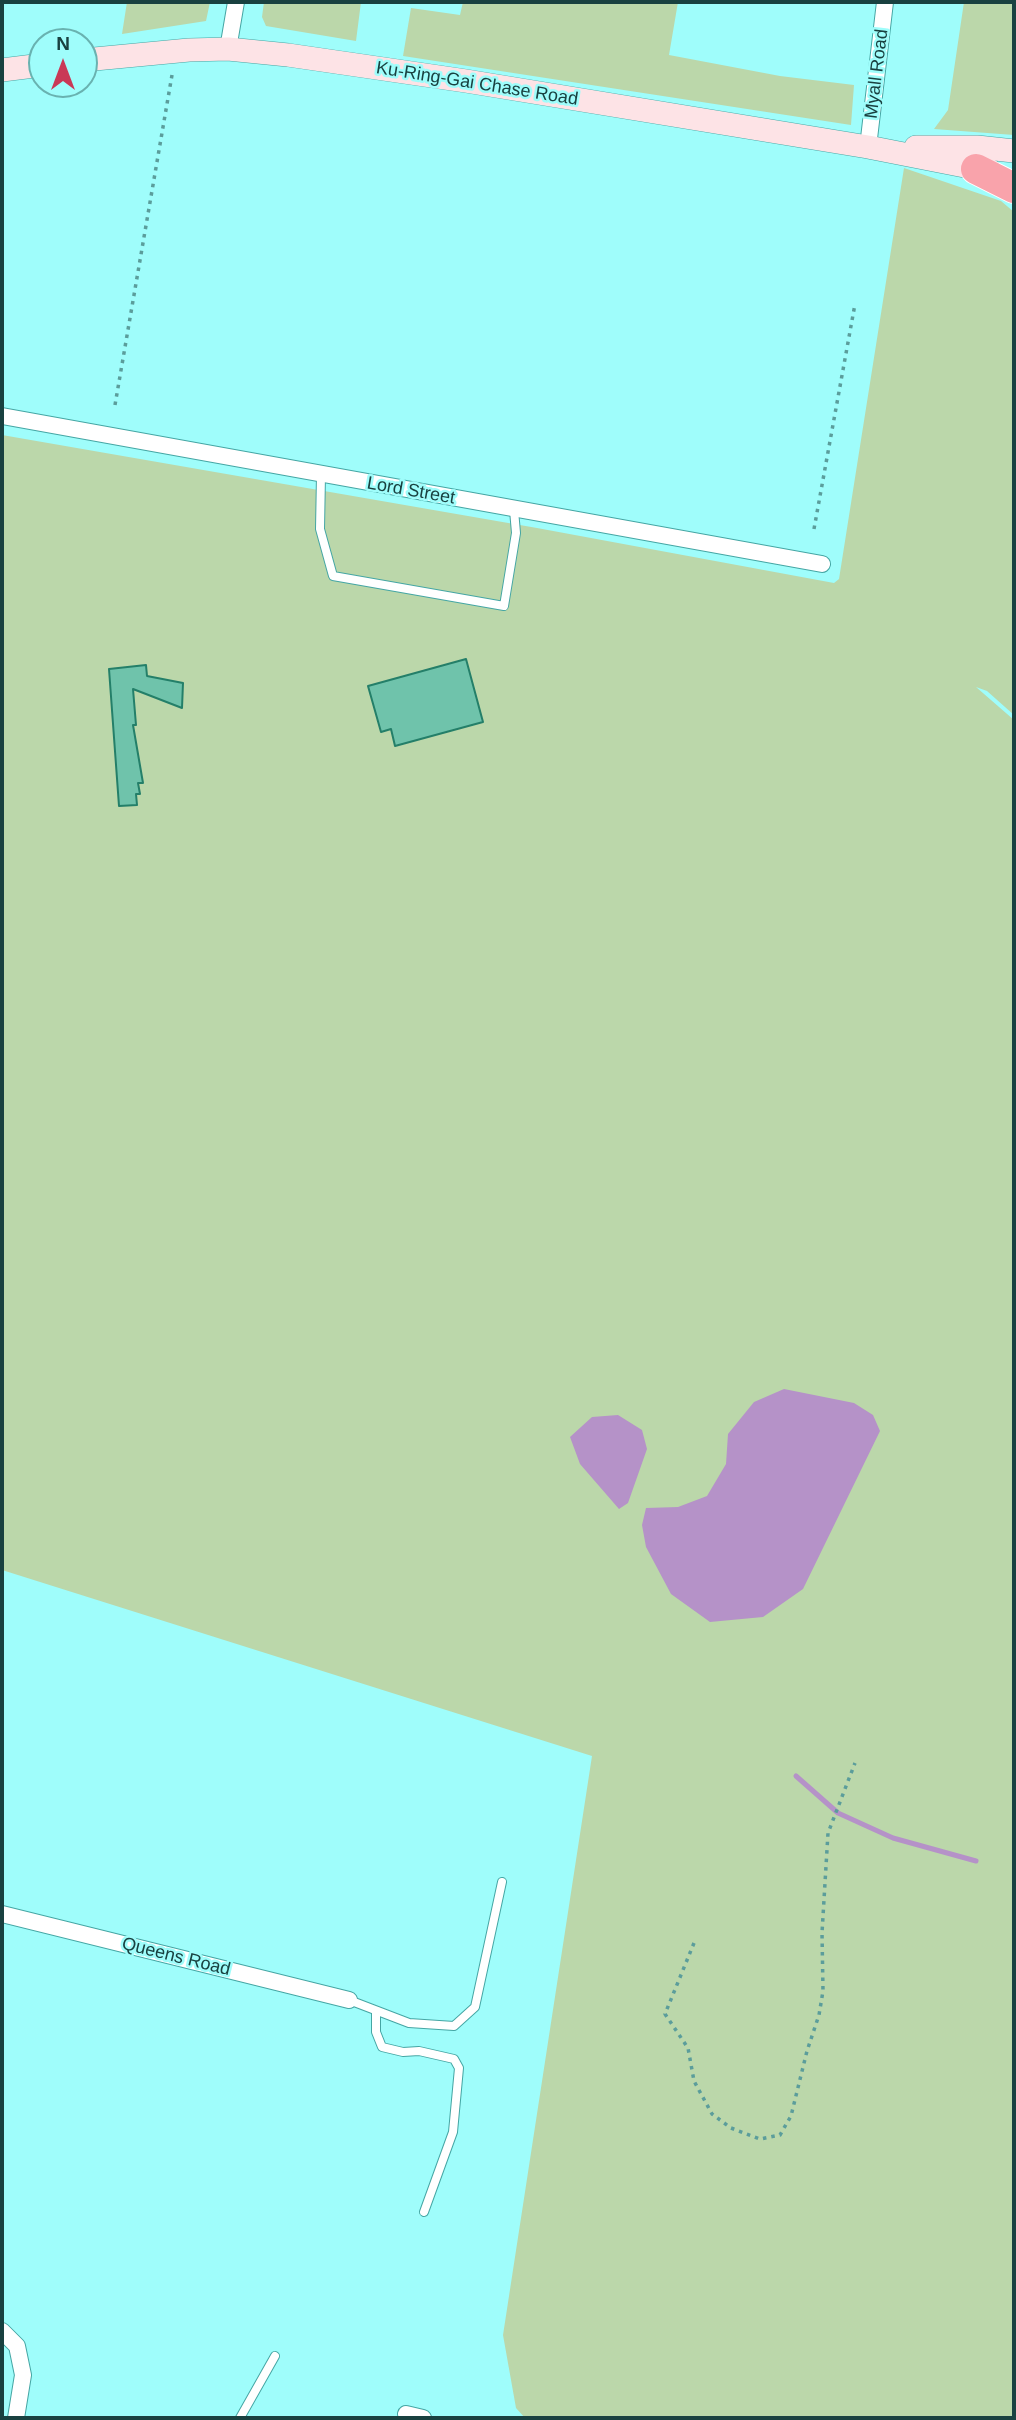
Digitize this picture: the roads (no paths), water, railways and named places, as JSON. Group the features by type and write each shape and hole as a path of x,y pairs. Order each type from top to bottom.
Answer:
{"highway":[{"path":"976,169 1014,188"}],"main road":[{"name":"Ku-Ring-Gai Chase Road","path":"98,59 228,49 288,55 466,81 868,147 976,169 1014,173"},
{"path":"2,70 28,67"},
{"name":"Ku-Ring-Gai Chase Road","path":"868,147 977,147 1014,150"}],"street":[{"path":"228,49 236,2"},
{"name":"Myall Road","path":"868,147 885,2"},
{"name":"Lord Street","path":"2,416 822,564"},
{"name":"Queens Road","path":"2,1914 349,2000"},
{"path":"2,2332 17,2346 23,2375 16,2418"},
{"path":"406,2414 423,2418"}],"lane":[{"path":"321,475 320,529 333,576 505,606 516,533 514,510"},
{"path":"349,2000 409,2023 454,2026 475,2007 502,1882"},
{"path":"376,2011 376,2032 382,2047 403,2052 419,2051 454,2059 458,2068 453,2132 424,2212"},
{"path":"240,2418 275,2356"}],"waterway":[{"path":"796,1776 838,1813 893,1838 976,1861"}]}
